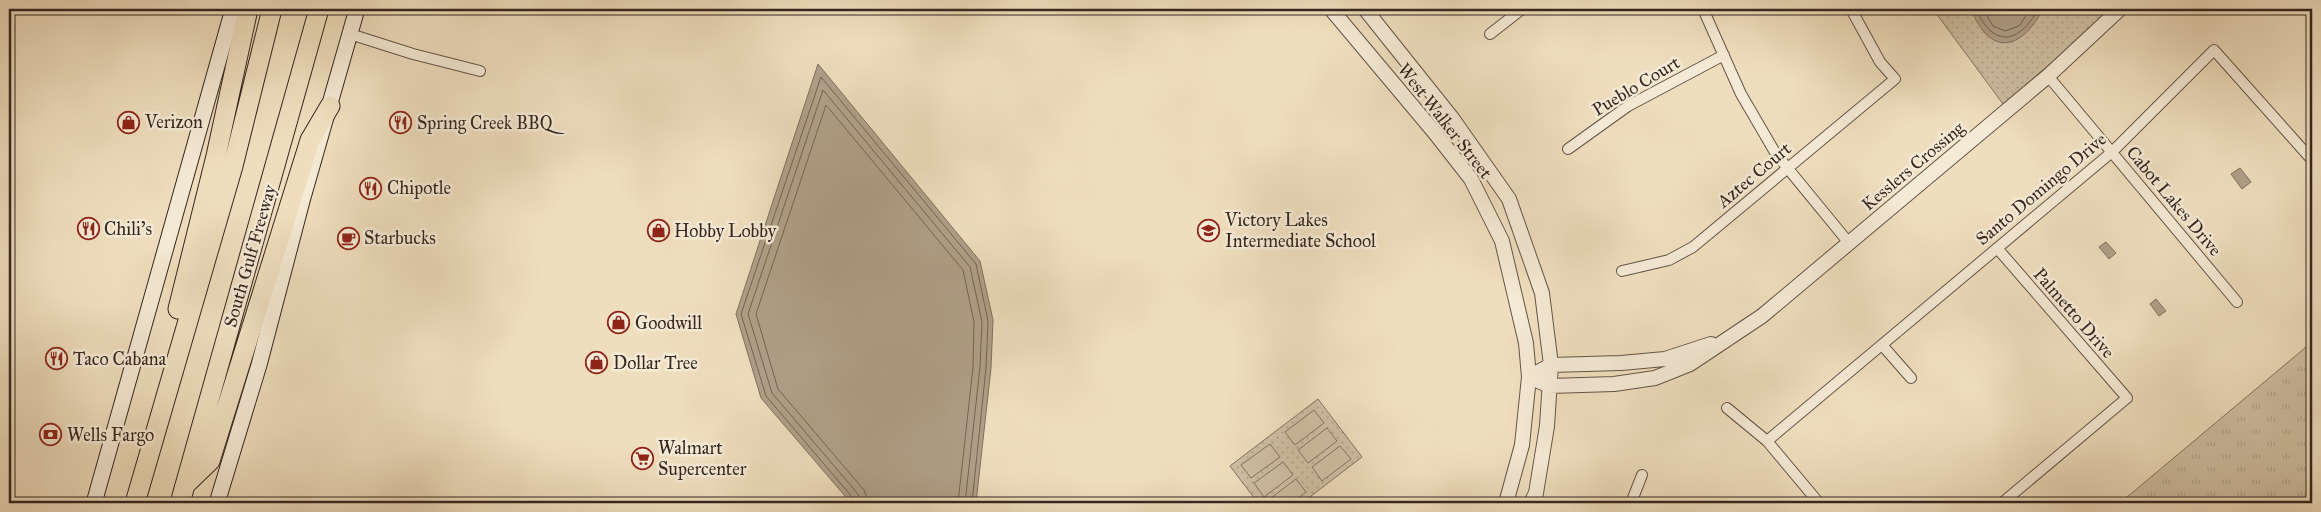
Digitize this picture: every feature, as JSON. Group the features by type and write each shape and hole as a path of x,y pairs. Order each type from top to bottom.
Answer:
{"highway":[{"path":"151,448 170,342 216,156 248,9"},
{"path":"135,503 233,166 272,9"},
{"name":"South Gulf Freeway","path":"182,494 319,9"},
{"path":"182,494 210,461 310,140 330,106"}],"main road":[{"path":"94,503 233,9"},
{"path":"217,503 259,366 302,200 357,9"}],"street":[{"name":"West Walker Street","path":"1331,9 1436,133 1471,179 1502,241 1526,343 1529,377 1522,445 1506,503"},
{"name":"West Walker Street","path":"1365,9 1452,118 1509,199 1542,293 1551,366 1550,386 1547,426 1536,493 1531,503"},
{"path":"1490,34 1522,9"},
{"path":"1703,9 1741,94 1776,154 1849,243"},
{"name":"Aztec Court","path":"1622,271 1669,260 1693,246 1895,79 1880,62 1851,9"},
{"name":"Kesslers Crossing","path":"1529,377 1550,386 1614,384 1655,378 1690,364 1762,316 2048,76 2120,9"},
{"path":"350,34 413,54 480,71"},
{"name":"Santo Domingo Drive","path":"1767,441 2112,152 2214,50 2312,160"},
{"name":"Pueblo Court","path":"1568,149 1628,106 1724,55"},
{"name":"Cabot Lakes Drive","path":"2048,76 2237,302"},
{"name":"Palmetto Drive","path":"1997,248 2127,398 2002,503"},
{"name":"Kesslers Crossing","path":"1529,377 1551,366 1621,363 1665,358 1721,342"},
{"path":"1882,344 1911,378"},
{"path":"1727,408 1767,441 1819,503"},
{"path":"1631,503 1642,475"}],"green space":[{"path":"1933,9 2110,9 2071,46 2003,104"},
{"path":"2312,342 2312,503 2120,503"},
{"path":"1318,399 1362,457 1302,503 1258,503 1230,466"},
{"path":"1314,410 1324,423 1295,445 1285,432"},
{"path":"1327,428 1337,441 1308,463 1298,450"},
{"path":"1270,444 1280,457 1251,478 1241,465"},
{"path":"1340,446 1351,459 1322,481 1312,467"},
{"path":"1283,462 1293,475 1264,497 1254,483"},
{"path":"1296,479 1306,492 1292,503 1269,503 1267,501"}],"water":[{"path":"1971,9 2043,9 2025,33 2016,40 2006,43 1996,41 1987,35 1979,25"},
{"path":"818,64 980,261 993,320 991,368 976,503 851,503 761,398 736,314"},
{"path":"2240,168 2251,182 2242,189 2231,174"},
{"path":"2106,242 2116,253 2109,259 2099,247"},
{"path":"2156,299 2166,311 2159,316 2150,304"}],"place":[{"name":"Verizon","path":"129,122"},
{"name":"Spring Creek BBQ","path":"401,123"},
{"name":"Chipotle","path":"371,188"},
{"name":"Chili's","path":"88,229"},
{"name":"Victory Lakes Intermediate School","path":"1209,230"},
{"name":"Hobby Lobby","path":"658,231"},
{"name":"Starbucks","path":"348,238"},
{"name":"Goodwill","path":"619,323"},
{"name":"Taco Cabana","path":"57,359"},
{"name":"Dollar Tree","path":"597,363"},
{"name":"Wells Fargo","path":"51,435"},
{"name":"Walmart Supercenter","path":"642,458"}]}
